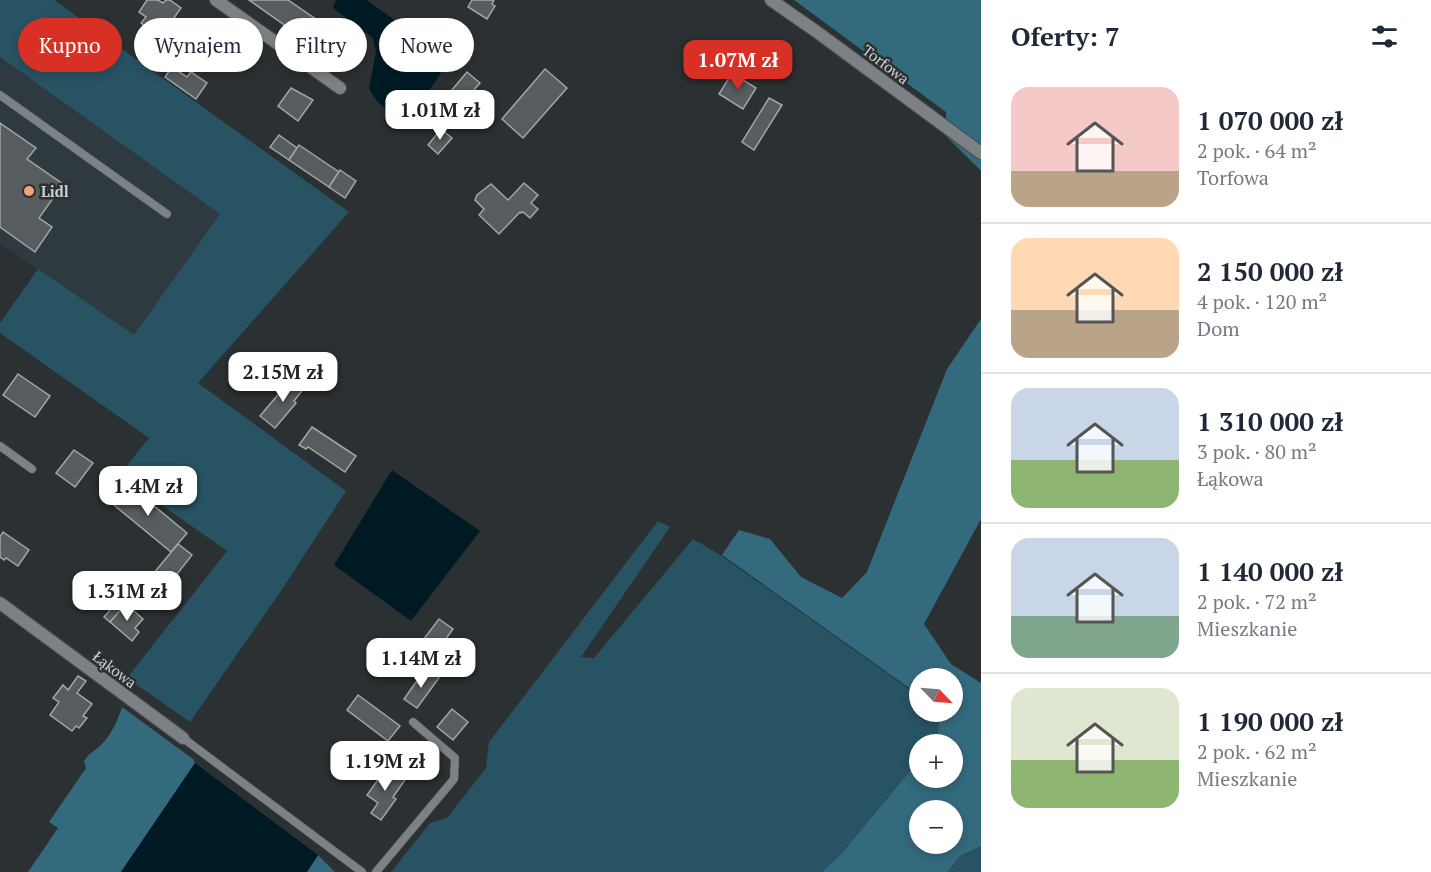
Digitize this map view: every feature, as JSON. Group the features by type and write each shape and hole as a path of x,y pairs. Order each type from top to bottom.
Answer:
{"street":[{"path":"216,0 340,88"},
{"name":"Torfowa","path":"771,0 981,153"},
{"name":"Łąkowa","path":"1,604 183,738"}],"lane":[{"path":"0,95 167,214"},
{"path":"0,446 32,469"},
{"path":"376,872 454,779 455,758 413,722"},
{"path":"183,738 362,872"}],"shaded area":[{"path":"0,0 54,0 79,18 18,18 18,70 0,57"},
{"path":"336,0 367,0 392,18 379,18 379,72 440,72 432,86 406,108 396,110 385,108 369,88 376,52 373,38 367,34 367,18 346,18 333,8"},
{"path":"794,0 981,0 981,171 946,136 946,112"},
{"path":"122,49 134,57 134,72 154,72 349,212 198,383 346,491 283,588 190,722 127,678 227,551 119,475 149,438 0,333 0,323 38,269 134,335 220,214 21,72 122,72"},
{"path":"0,57 18,72 221,214 134,336 0,243"},
{"path":"981,319 981,519 924,624 951,664 957,668 909,668 909,688 722,555 739,530 770,539 801,577 842,598 867,572 947,369"},
{"path":"392,470 480,531 411,621 334,565"},
{"path":"658,521 670,527 581,657 594,658 693,539 719,554 909,689 909,722 940,722 938,734 909,734 909,772 841,854 822,872 391,872 430,823 447,818 486,768 489,742"},
{"path":"963,672 981,683 981,846 960,856 948,872 822,872 841,854 909,772 909,788 963,788 963,734 938,734 939,722 963,722"},
{"path":"122,707 193,759 195,763 121,872 28,872 58,828 49,822 86,768 84,761 111,732"},
{"path":"195,763 318,855 307,872 121,872"},
{"path":"981,846 981,872 948,872 960,856"},
{"path":"318,855 335,872 307,872"}],"building":[{"path":"147,0 158,0 163,3 170,0 181,8 174,18 145,18 139,12"},
{"path":"249,0 288,0 314,18 275,18"},
{"path":"472,0 494,0 492,4 495,6 487,19 468,7"},
{"path":"545,69 567,88 523,138 502,119"},
{"path":"168,72 180,72 187,77 191,72 207,83 196,99 165,77"},
{"path":"467,72 480,83 458,108 446,97"},
{"path":"732,73 756,88 743,109 719,94"},
{"path":"291,88 313,100 298,121 278,106"},
{"path":"769,98 782,105 754,150 742,142"},
{"name":"Lidl","path":"0,123 36,148 27,159 63,184 39,218 52,227 35,252 0,227"},
{"path":"441,129 452,138 438,154 428,145"},
{"path":"279,135 297,148 289,160 270,147"},
{"path":"299,145 339,172 329,187 289,160"},
{"path":"340,170 356,181 345,198 329,187"},
{"path":"524,183 538,195 531,203 538,209 530,218 520,212 499,234 479,215 484,209 475,200 477,195 491,184 508,200"},
{"path":"18,374 50,396 35,417 3,395"},
{"path":"293,377 305,387 294,401 296,403 275,428 260,416"},
{"path":"312,427 356,456 345,472 308,447 306,449 299,445"},
{"path":"74,450 93,463 75,487 56,473"},
{"path":"125,482 187,533 171,552 109,501"},
{"path":"3,532 29,550 18,566 0,557 0,537"},
{"path":"178,544 192,555 163,592 148,580"},
{"path":"120,599 126,604 110,622 104,617"},
{"path":"126,604 143,619 135,628 139,632 132,641 110,622"},
{"path":"439,619 453,629 437,651 423,640"},
{"path":"429,670 439,678 417,708 404,699 416,682 419,684"},
{"path":"78,676 86,681 77,693 92,704 83,716 87,718 79,728 76,726 72,731 50,715 59,702 53,698 63,685 68,690"},
{"path":"358,695 400,726 388,741 347,710"},
{"path":"452,709 468,722 453,740 437,727"},
{"path":"387,767 405,780 393,797 396,799 381,820 371,813 378,803 367,795"}],"place":[{"name":"Lidl","path":"29,191"}]}
